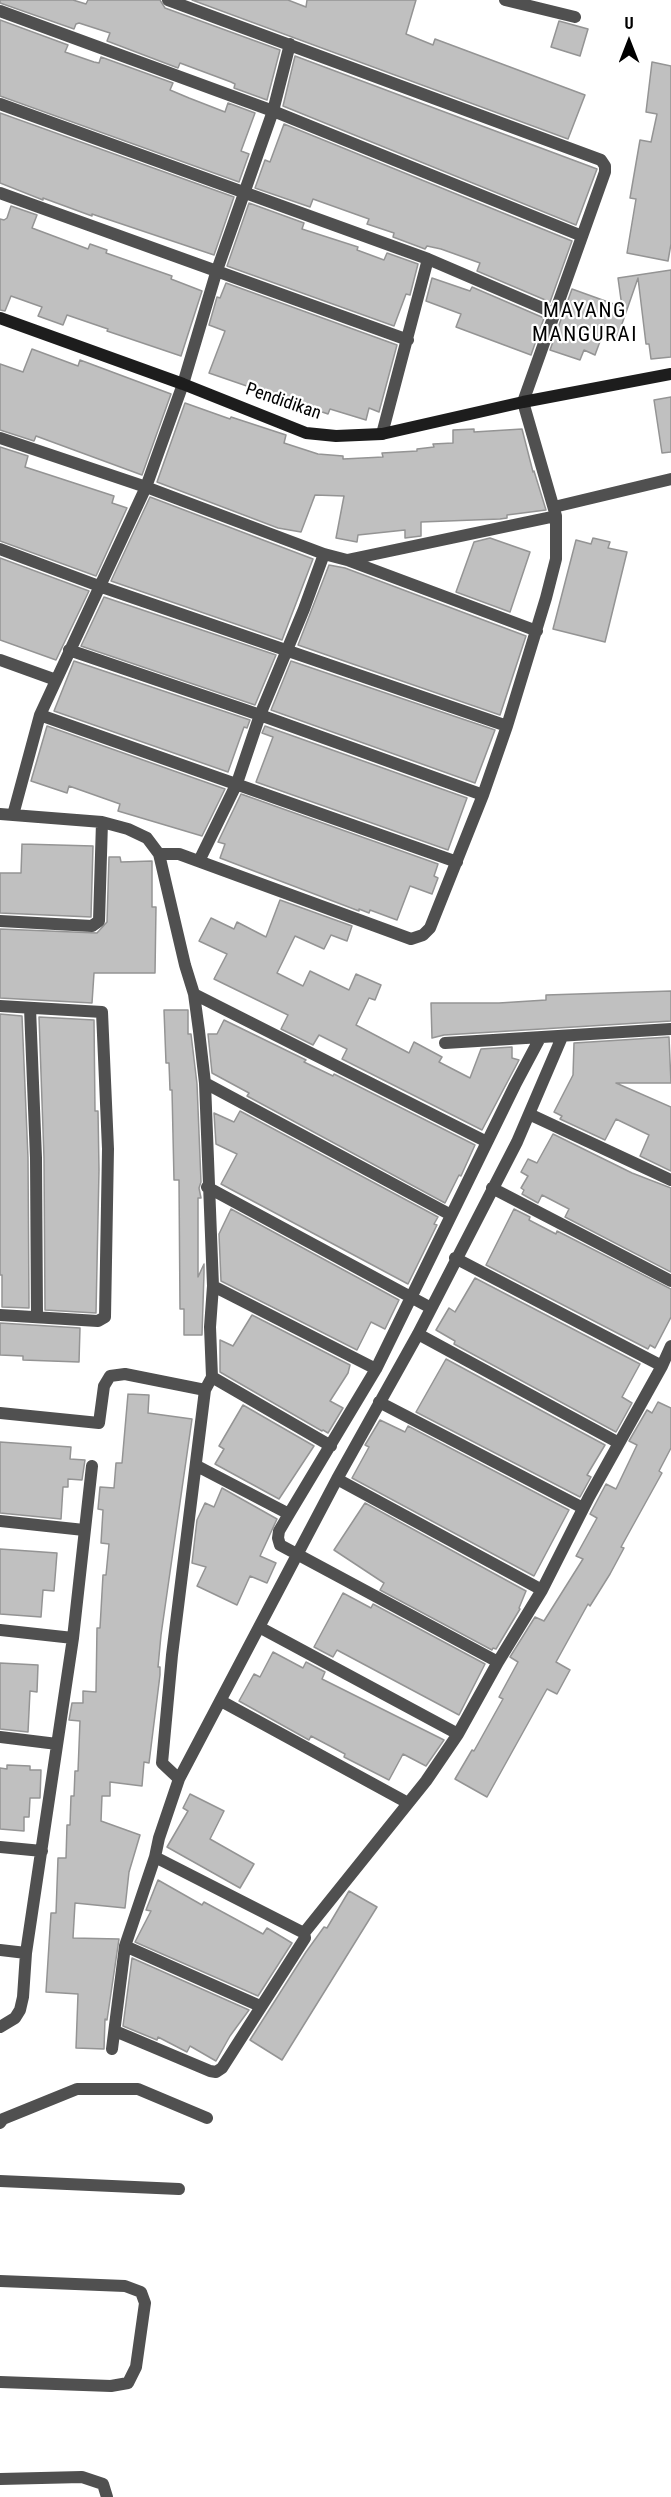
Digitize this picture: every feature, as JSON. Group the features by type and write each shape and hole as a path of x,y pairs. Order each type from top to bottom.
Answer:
{"street":[{"path":"159,854 179,854 411,939 423,935 430,928 483,795 507,726 556,559 555,512 523,402 605,172 605,166 601,160 168,0"},
{"path":"505,0 575,17"},
{"path":"0,11 273,111 582,236"},
{"path":"179,1779 162,1763 172,1655 205,1390 212,1377 210,1328 213,1286 207,1187 205,1083 194,994 159,854 147,838 128,829 102,822 6,815 40,715 146,487 183,384 243,192 273,111 290,44"},
{"path":"0,104 428,259 554,313"},
{"path":"0,193 216,273 408,340"},
{"path":"382,434 428,259"},
{"name":"Pendidikan","path":"0,318 183,384 306,433 336,436 382,434 523,402 671,374"},
{"path":"0,438 146,487 537,630"},
{"path":"347,560 555,512 671,479"},
{"path":"0,549 99,586 507,726"},
{"path":"199,861 237,783 260,715 324,554"},
{"path":"69,650 483,795"},
{"path":"0,660 56,680"},
{"path":"40,715 457,862"},
{"path":"0,921 92,926 99,921 102,822"},
{"path":"194,994 488,1142"},
{"path":"0,1006 102,1011 108,1149 105,1317 98,1321 0,1315"},
{"path":"30,1008 36,1158 37,1316"},
{"path":"445,1043 671,1029"},
{"path":"112,2049 126,1946 179,1779 337,1479 418,1334 529,1114 562,1037"},
{"path":"498,1662 280,1545 278,1538 289,1514 376,1369 540,1038"},
{"path":"205,1083 451,1215"},
{"path":"529,1114 671,1180"},
{"path":"207,1187 431,1308"},
{"path":"492,1188 671,1281"},
{"path":"455,1258 662,1366"},
{"path":"213,1286 376,1369"},
{"path":"418,1334 619,1443"},
{"path":"115,2031 216,2072 222,2068 305,1938 304,1933 408,1803 458,1734 542,1590 583,1508 671,1346"},
{"path":"0,1413 99,1423 104,1386 110,1376 124,1374 205,1390"},
{"path":"212,1377 331,1446"},
{"path":"379,1402 583,1508"},
{"path":"197,1466 289,1514"},
{"path":"0,2027 15,2018 20,2010 26,1953 73,1638 92,1467"},
{"path":"337,1479 542,1590"},
{"path":"0,1521 84,1530"},
{"path":"260,1627 458,1734"},
{"path":"0,1630 73,1638"},
{"path":"221,1701 408,1803"},
{"path":"0,1737 57,1744"},
{"path":"0,1847 42,1851"},
{"path":"155,1857 304,1933"},
{"path":"126,1946 260,2006"},
{"path":"0,1950 26,1953"},
{"path":"0,2122 77,2089 138,2089 207,2118"},
{"path":"0,2181 179,2189"},
{"path":"0,2281 124,2286 141,2292 145,2303 136,2367 128,2383 111,2386 0,2382"},
{"path":"0,2479 82,2477 103,2484 107,2497"}],"building":[{"path":"0,0 73,0 86,4 88,0 160,0 165,8 280,50 267,100 234,88 235,84 231,82 180,63 178,68 107,41 110,33 79,23 74,29 0,3"},
{"path":"192,0 288,0 306,7 307,0 416,0 406,34 433,45 435,39 585,95 568,139"},
{"path":"0,20 68,45 65,52 99,63 101,57 173,83 170,90 225,112 228,103 255,113 241,151 249,154 239,182 0,96"},
{"path":"559,21 588,29 580,56 551,47"},
{"path":"295,56 597,169 576,225 283,106"},
{"path":"652,62 671,66 671,244 668,261 627,253 636,199 630,198 640,140 651,142 657,114 646,112"},
{"path":"0,113 234,197 214,255 43,198 43,200 0,183"},
{"path":"284,124 572,241 550,302 477,271 480,263 441,249 427,246 425,249 393,237 394,233 367,224 369,219 313,199 310,207 255,188 265,160 270,162"},
{"path":"249,203 304,223 302,229 358,247 357,250 384,260 387,253 418,264 410,295 406,294 394,326 227,266"},
{"path":"11,206 37,215 32,228 88,249 90,244 107,250 106,253 172,276 171,279 202,291 181,356 67,315 63,325 38,316 42,307 11,296 5,311 0,310 0,219 7,218"},
{"path":"671,270 671,357 651,359 649,344 646,344 638,278 616,341 602,336 595,355 584,350 580,360 550,350 572,289 622,307 618,278"},
{"path":"432,278 470,291 472,287 544,318 531,355 456,327 461,314 426,301"},
{"path":"226,283 397,345 379,412 369,408 366,420 330,409 328,414 209,373 225,331 209,325 217,297 220,298"},
{"path":"32,349 78,366 80,360 171,394 142,475 36,436 34,441 0,430 0,364 23,372"},
{"path":"671,397 671,452 662,453 654,400"},
{"path":"185,403 286,435 284,443 318,454 343,456 343,459 383,457 382,453 417,451 417,449 434,447 433,444 453,443 453,430 474,429 474,432 522,429 546,510 507,515 507,518 500,519 421,522 421,536 405,538 405,530 358,535 357,542 336,538 344,496 315,495 301,532 278,528 157,482"},
{"path":"0,447 28,456 25,467 114,496 112,503 127,508 96,576 0,541"},
{"path":"150,497 313,559 282,640 111,581"},
{"path":"490,538 530,552 510,612 456,592 474,542"},
{"path":"593,538 610,542 608,548 627,552 605,642 553,629 576,540 591,544"},
{"path":"0,558 89,591 56,660 0,640"},
{"path":"329,565 345,568 526,636 500,715 298,645"},
{"path":"104,597 276,655 255,705 81,646"},
{"path":"74,661 250,720 247,728 244,727 228,772 54,711"},
{"path":"291,661 495,730 475,783 271,710"},
{"path":"47,726 225,789 202,836 118,811 120,804 69,786 67,793 31,781"},
{"path":"265,726 467,798 448,850 256,782 273,737 262,733"},
{"path":"241,794 438,864 434,876 438,878 432,894 410,886 397,920 370,910 369,913 359,909 359,911 220,858 225,844 218,842"},
{"path":"22,844 93,846 91,917 0,913 0,873 21,873"},
{"path":"109,857 120,857 121,862 152,861 152,907 156,907 155,973 94,973 92,1003 0,998 0,929 97,933 107,922"},
{"path":"280,900 352,926 347,941 331,935 324,949 295,936 277,973 303,986 310,971 349,990 356,974 381,985 375,1000 369,998 356,1025 409,1053 414,1042 442,1057 439,1062 470,1078 481,1049 512,1047 512,1058 519,1060 482,1130 342,1059 347,1049 319,1035 313,1045 281,1029 288,1015 214,979 227,954 199,941 211,918 234,929 237,922 266,937"},
{"path":"671,991 671,1021 444,1035 432,1038 431,1003 499,1003 546,1000 546,995"},
{"path":"164,1010 188,1010 188,1034 191,1034 197,1084 201,1182 199,1188 201,1198 198,1198 198,1277 204,1264 202,1335 184,1335 184,1309 180,1309 179,1180 174,1180 172,1090 170,1090 169,1063 166,1063"},
{"path":"0,1014 22,1016 28,1158 29,1308 2,1307"},
{"path":"39,1017 94,1020 95,1111 98,1111 99,1170 96,1313 45,1310 44,1158"},
{"path":"224,1020 306,1060 304,1062 333,1076 334,1074 475,1145 461,1176 459,1175 445,1203 247,1096 249,1093 212,1073 208,1034 217,1034"},
{"path":"669,1037 671,1083 616,1083 671,1107 671,1171 640,1156 649,1135 616,1119 605,1140 560,1119 562,1116 554,1112 573,1075 574,1043"},
{"path":"240,1111 438,1217 434,1224 437,1225 408,1284 221,1184 237,1154 216,1144 214,1113 234,1122"},
{"path":"553,1134 632,1173 671,1188 671,1272 565,1217 569,1209 542,1195 538,1203 522,1194 524,1190 521,1188 528,1176 521,1172 528,1159 537,1163"},
{"path":"231,1209 399,1300 385,1329 371,1322 357,1350 221,1281 219,1234"},
{"path":"514,1209 556,1234 557,1231 671,1289 671,1317 655,1348 650,1345 648,1349 486,1265"},
{"path":"475,1278 640,1364 622,1397 632,1403 616,1432 454,1344 455,1341 436,1330 449,1308 455,1312"},
{"path":"252,1315 350,1365 348,1373 330,1401 343,1408 328,1433 220,1372 220,1340 233,1346"},
{"path":"0,1323 80,1328 79,1362 23,1360 23,1356 0,1355"},
{"path":"446,1359 605,1445 587,1475 591,1477 580,1497 416,1412"},
{"path":"128,1394 149,1395 148,1413 192,1419 161,1635 158,1667 160,1667 160,1675 149,1763 144,1762 142,1786 110,1782 110,1796 102,1796 101,1821 140,1835 129,1872 125,1908 75,1903 73,1938 119,1939 107,2020 105,2019 104,2049 76,2048 78,1994 46,1992 51,1913 56,1913 58,1858 66,1858 71,1796 74,1796 75,1771 78,1771 80,1721 69,1720 72,1703 83,1703 83,1691 96,1692 97,1628 100,1628 103,1575 106,1575 109,1544 101,1543 103,1510 98,1509 100,1487 114,1488 116,1463 122,1463"},
{"path":"658,1402 671,1408 671,1448 659,1471 662,1473 621,1547 624,1548 610,1574 590,1606 588,1604 556,1662 570,1670 557,1694 547,1689 487,1797 455,1779 472,1750 474,1751 503,1699 499,1697 518,1662 510,1657 535,1617 544,1621 583,1559 576,1556 597,1518 590,1514 606,1484 616,1489 637,1445 629,1441 647,1410 652,1413"},
{"path":"243,1405 314,1446 279,1499 215,1464 224,1449 219,1446"},
{"path":"380,1420 405,1432 408,1426 569,1510 534,1576 352,1478 369,1447 365,1445"},
{"path":"0,1442 71,1447 70,1459 85,1460 82,1480 68,1479 68,1487 63,1487 61,1519 0,1513"},
{"path":"222,1488 277,1519 260,1556 276,1563 267,1583 250,1576 237,1605 197,1586 206,1567 192,1563 197,1520 205,1503 214,1507"},
{"path":"365,1503 526,1591 520,1609 496,1649 492,1650 380,1590 384,1583 334,1550"},
{"path":"0,1549 57,1553 54,1591 43,1590 41,1617 0,1614"},
{"path":"343,1593 371,1608 373,1604 485,1664 459,1715 337,1650 333,1657 314,1647"},
{"path":"273,1652 303,1668 306,1662 325,1672 322,1679 444,1740 426,1766 403,1754 389,1780 344,1757 345,1754 311,1736 309,1740 239,1701 254,1674 260,1677"},
{"path":"0,1663 38,1665 37,1692 30,1691 28,1732 0,1729"},
{"path":"7,1765 30,1766 30,1770 41,1770 40,1798 30,1798 29,1817 24,1817 24,1831 0,1829 0,1768 7,1769"},
{"path":"190,1794 224,1811 210,1839 254,1864 240,1888 167,1847 188,1811 183,1808"},
{"path":"158,1880 202,1905 204,1902 263,1934 267,1928 292,1943 258,1996 135,1942 151,1911 146,1910"},
{"path":"349,1891 377,1907 282,2060 250,2040 306,1952 324,1927 327,1928"},
{"path":"132,1958 249,2010 230,2036 216,2061 190,2046 187,2052 158,2037 157,2040 123,2026"}],"district":[{"name":"MAYANG MANGURAI","path":"585,324"}]}
